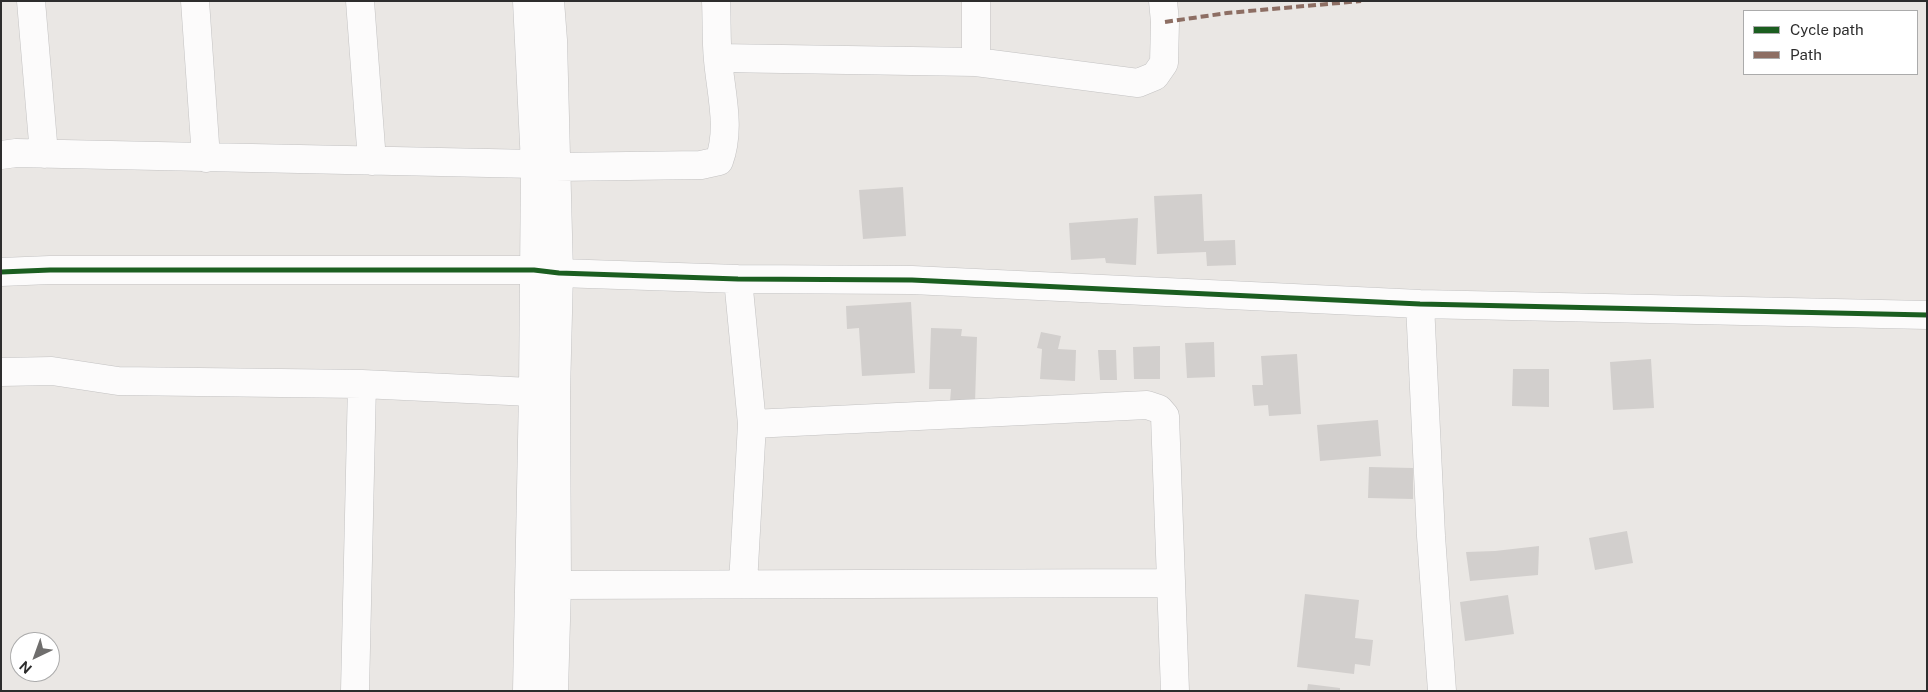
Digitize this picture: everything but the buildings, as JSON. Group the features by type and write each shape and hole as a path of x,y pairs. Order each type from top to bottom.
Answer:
{"street":[{"path":"31,1 44,154"},
{"path":"195,1 206,158"},
{"path":"360,1 372,161"},
{"path":"527,1 545,166"},
{"path":"527,691 544,392 545,166 553,40 550,1"},
{"path":"1,155 16,153 545,166 701,165 719,161 724,147 725,113 718,58 716,1"},
{"path":"976,1 976,62"},
{"path":"718,58 976,62 1138,83 1155,76 1164,64 1163,1"},
{"path":"1,272 50,270 546,271 738,278 912,280 1420,304 1927,315"},
{"path":"738,278 752,424 743,584"},
{"path":"1420,304 1431,536 1442,691"},
{"path":"1,372 52,371 118,381 362,384 544,392"},
{"path":"355,691 362,384"},
{"path":"544,392 557,585 554,691"},
{"path":"752,424 1147,405 1160,409 1165,416 1175,691"},
{"path":"557,585 1171,583"}],"marked path":[{"path":"1165,22 1227,13 1361,1"}],"cycle path":[{"path":"1,272 50,270 534,270 559,273 738,279 912,280 1420,304 1927,315"}]}
